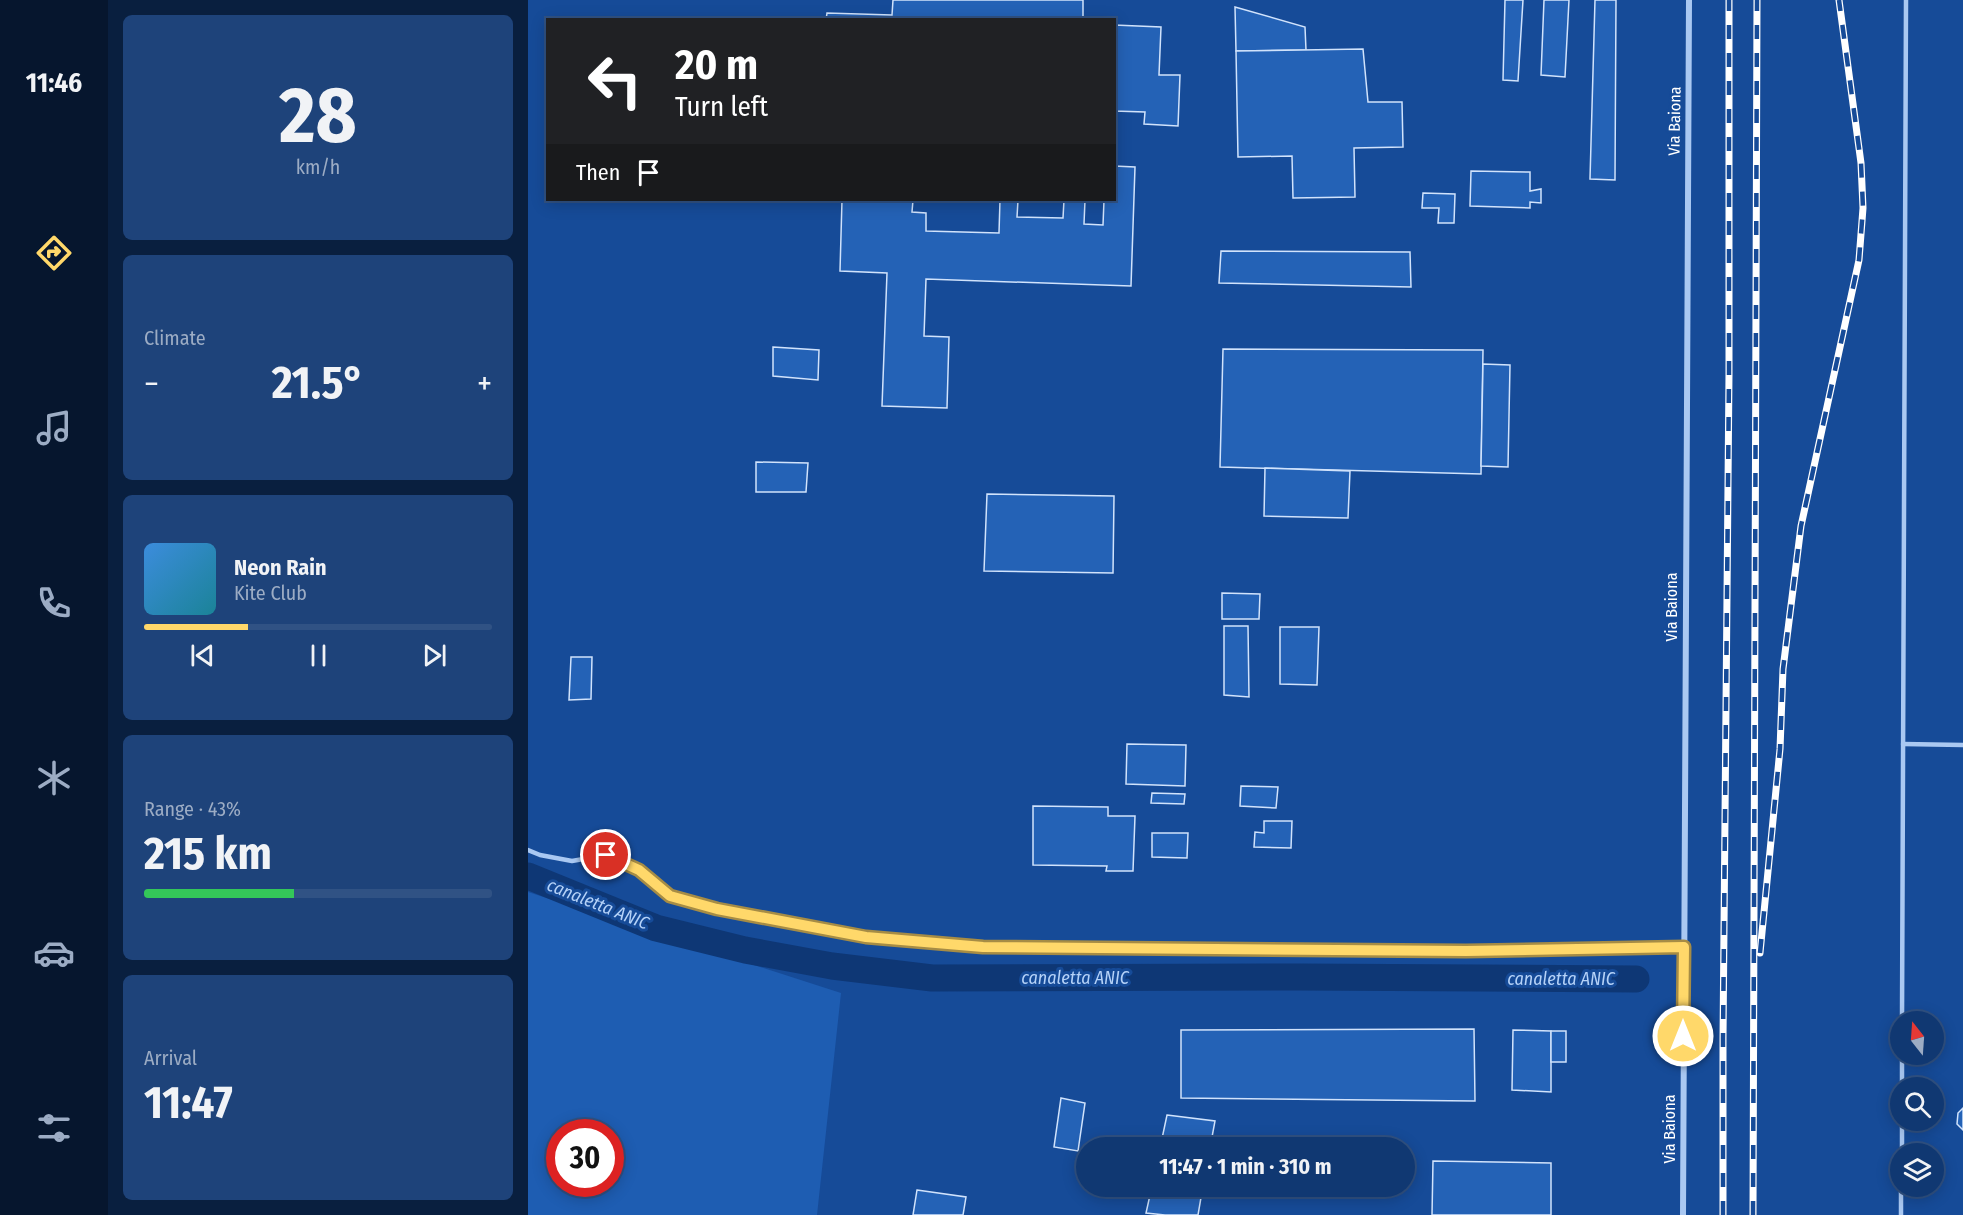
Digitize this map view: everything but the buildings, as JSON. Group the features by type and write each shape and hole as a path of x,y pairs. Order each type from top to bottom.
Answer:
{"street":[{"name":"Via Baiona","path":"1683,1215 1689,0"}],"lane":[{"path":"1902,1011 1906,0"},
{"path":"1903,744 1963,745"},
{"path":"528,850 540,855 572,861 606,855 639,870 670,896 717,909 866,937 983,947 1454,951 1684,947"},
{"path":"1901,1197 1901,1215"}],"shaded area":[{"path":"528,892 841,993 817,1215 528,1215"}],"waterway":[{"name":"canaletta ANIC","path":"528,876 656,928 745,950 832,966 932,978 1636,979"}],"railway":[{"path":"1723,1215 1729,374 1729,0"},
{"path":"1753,1215 1757,0"},
{"path":"1760,953 1780,749 1783,669 1801,526 1859,260 1863,208 1861,163 1839,0"}],"route":[{"path":"606,855 639,870 670,896 717,909 866,937 889,939 983,947 1210,950 1631,950 1684,947 1683,1036"}]}
